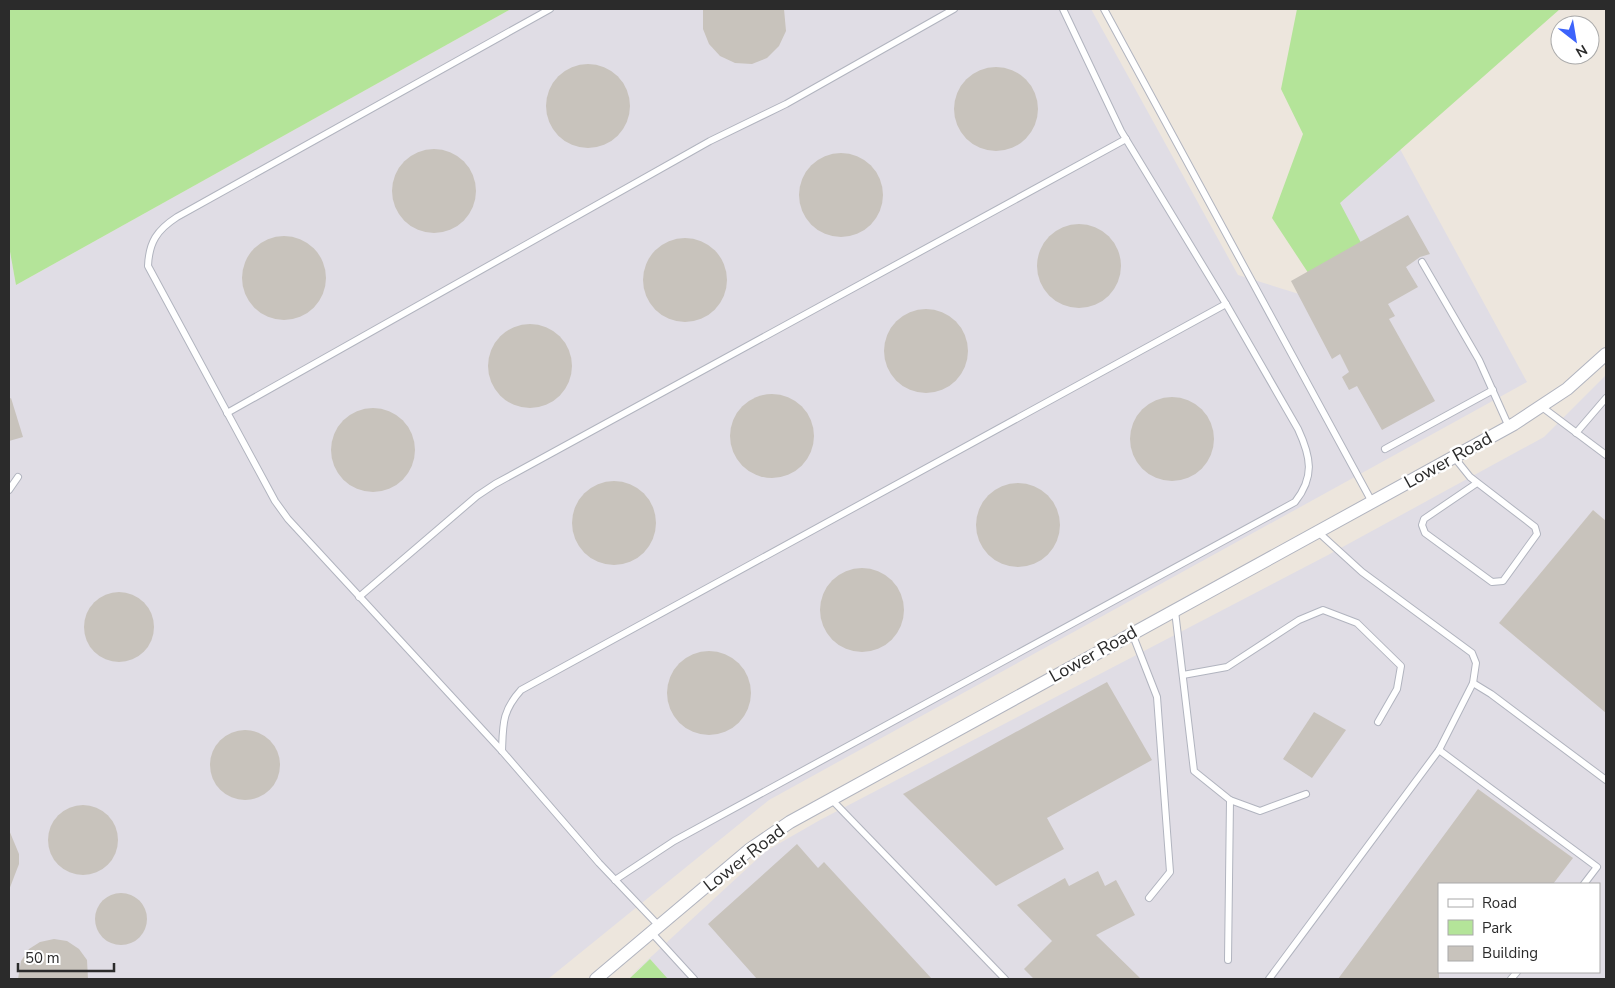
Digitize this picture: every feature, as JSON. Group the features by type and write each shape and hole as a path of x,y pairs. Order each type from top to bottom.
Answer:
{"street":[{"name":"Lower Road","path":"596,979 749,850 830,798 1509,427 1567,389 1606,354"}],"lane":[{"path":"550,9 162,227 153,239 148,251 148,266 275,501 288,519 502,752 615,880 694,979"},
{"path":"227,413 710,141 786,104 954,9"},
{"path":"615,880 674,841 1295,502 1306,489 1310,470 1307,449 1298,429 1226,304 1126,139 1063,9"},
{"path":"1104,9 1372,502"},
{"path":"359,597 477,496 495,484 1126,139"},
{"path":"1422,262 1479,360 1509,427"},
{"path":"502,752 503,719 509,702 521,690 1226,304"},
{"path":"1385,449 1493,390"},
{"path":"1576,433 1606,398"},
{"path":"1542,407 1606,455"},
{"path":"1454,456 1478,483 1535,527 1537,534 1503,581 1492,582 1425,533 1422,525 1424,519 1478,483"},
{"path":"9,490 18,477"},
{"path":"1269,979 1439,750 1473,683 1476,663 1472,653 1362,572 1317,532"},
{"path":"1174,610 1194,771 1230,800 1260,811 1306,794"},
{"path":"1183,675 1227,667 1299,620 1323,610 1357,623 1401,666 1397,689 1378,722"},
{"path":"1132,633 1157,696 1170,872 1149,898"},
{"path":"1473,683 1492,694 1606,780"},
{"path":"1439,750 1597,867 1585,883"},
{"path":"830,798 1005,979"},
{"path":"1228,960 1230,800"}],"shaded area":[{"path":"511,9 1091,9 1238,275 1328,303 1377,275 1339,203 1400,149 1527,382 769,800 548,979 9,979 9,246 16,285"},
{"path":"1606,375 1606,979 668,979 650,959 627,979 766,851 820,820 1328,555 1544,437"}],"green space":[{"path":"9,9 511,9 16,285 9,246"},
{"path":"1297,9 1560,9 1553,15 1550,15 1550,18 1340,203 1378,275 1328,303 1272,218 1303,134 1281,89"},
{"path":"650,959 668,979 629,979"}],"building":[{"path":"703,9 784,9 786,31 779,46 767,58 752,64 735,63 720,56 709,44 703,29"},
{"path":"588,64 604,67 618,76 627,90 630,106 627,122 618,136 604,145 588,148 572,145 558,136 549,122 546,106 549,90 558,76 572,67"},
{"path":"996,67 1012,70 1026,79 1035,93 1038,109 1035,125 1026,139 1012,148 996,151 980,148 966,139 957,125 954,109 957,93 966,79 980,70"},
{"path":"434,149 450,152 464,161 473,175 476,191 473,207 464,221 450,230 434,233 418,230 404,221 395,207 392,191 395,175 404,161 418,152"},
{"path":"841,153 857,156 871,165 880,179 883,195 880,211 871,225 857,234 841,237 825,234 811,225 802,211 799,195 802,179 811,165 825,156"},
{"path":"1408,215 1430,254 1420,257 1406,267 1418,287 1388,304 1395,316 1389,319 1435,401 1382,430 1357,386 1349,390 1342,377 1349,372 1340,354 1332,359 1291,281"},
{"path":"1079,224 1095,227 1109,236 1118,250 1121,266 1118,282 1109,296 1095,305 1079,308 1063,305 1049,296 1040,282 1037,266 1040,250 1049,236 1063,227"},
{"path":"284,236 300,239 314,248 323,262 326,278 323,294 314,308 300,317 284,320 268,317 254,308 245,294 242,278 245,262 254,248 268,239"},
{"path":"685,238 701,241 715,250 724,264 727,280 724,296 715,310 701,319 685,322 669,319 655,310 646,296 643,280 646,264 655,250 669,241"},
{"path":"926,309 942,312 956,321 965,335 968,351 965,367 956,381 942,390 926,393 910,390 896,381 887,367 884,351 887,335 896,321 910,312"},
{"path":"530,324 546,327 560,336 569,350 572,366 569,382 560,396 546,405 530,408 514,405 500,396 491,382 488,366 491,350 500,336 514,327"},
{"path":"772,394 788,397 802,406 811,420 814,436 811,452 802,466 788,475 772,478 756,475 742,466 733,452 730,436 733,420 742,406 756,397"},
{"path":"1172,397 1188,400 1202,409 1211,423 1214,439 1211,455 1202,469 1188,478 1172,481 1156,478 1142,469 1133,455 1130,439 1133,423 1142,409 1156,400"},
{"path":"11,398 23,437 9,441 9,399"},
{"path":"373,408 389,411 403,420 412,434 415,450 412,466 403,480 389,489 373,492 357,489 343,480 334,466 331,450 334,434 343,420 357,411"},
{"path":"614,481 630,484 644,493 653,507 656,523 653,539 644,553 630,562 614,565 598,562 584,553 575,539 572,523 575,507 584,493 598,484"},
{"path":"1018,483 1034,486 1048,495 1057,509 1060,525 1057,541 1048,555 1034,564 1018,567 1002,564 988,555 979,541 976,525 979,509 988,495 1002,486"},
{"path":"1593,510 1606,521 1606,713 1499,623"},
{"path":"862,568 878,571 892,580 901,594 904,610 901,626 892,640 878,649 862,652 846,649 832,640 823,626 820,610 823,594 832,580 846,571"},
{"path":"119,592 132,595 144,602 151,614 154,627 151,640 144,652 132,659 119,662 106,659 94,652 87,640 84,627 87,614 94,602 106,595"},
{"path":"709,651 725,654 739,663 748,677 751,693 748,709 739,723 725,732 709,735 693,732 679,723 670,709 667,693 670,677 679,663 693,654"},
{"path":"1107,682 1152,760 1047,818 1064,849 996,886 903,794"},
{"path":"1314,712 1346,730 1312,778 1283,759"},
{"path":"245,730 258,733 270,740 277,752 280,765 277,778 270,790 258,797 245,800 232,797 220,790 213,778 210,765 213,752 220,740 232,733"},
{"path":"1478,789 1573,858 1554,883 1438,883 1439,979 1338,979"},
{"path":"83,805 96,808 108,815 115,827 118,840 115,853 108,865 96,872 83,875 70,872 58,865 51,853 48,840 51,827 58,815 70,808"},
{"path":"9,830 19,854 19,864 9,890"},
{"path":"797,844 818,868 824,862 932,979 757,979 708,924"},
{"path":"1098,871 1105,886 1116,880 1135,915 1096,935 1141,979 1034,979 1024,969 1052,941 1017,905 1065,878 1069,886"},
{"path":"116,893 126,893 135,897 143,905 147,919 143,933 135,941 126,945 116,945 107,941 99,933 95,924 95,914 99,905 107,897"},
{"path":"54,939 67,941 79,949 87,960 88,979 18,979 21,961 29,949 40,942"}]}
